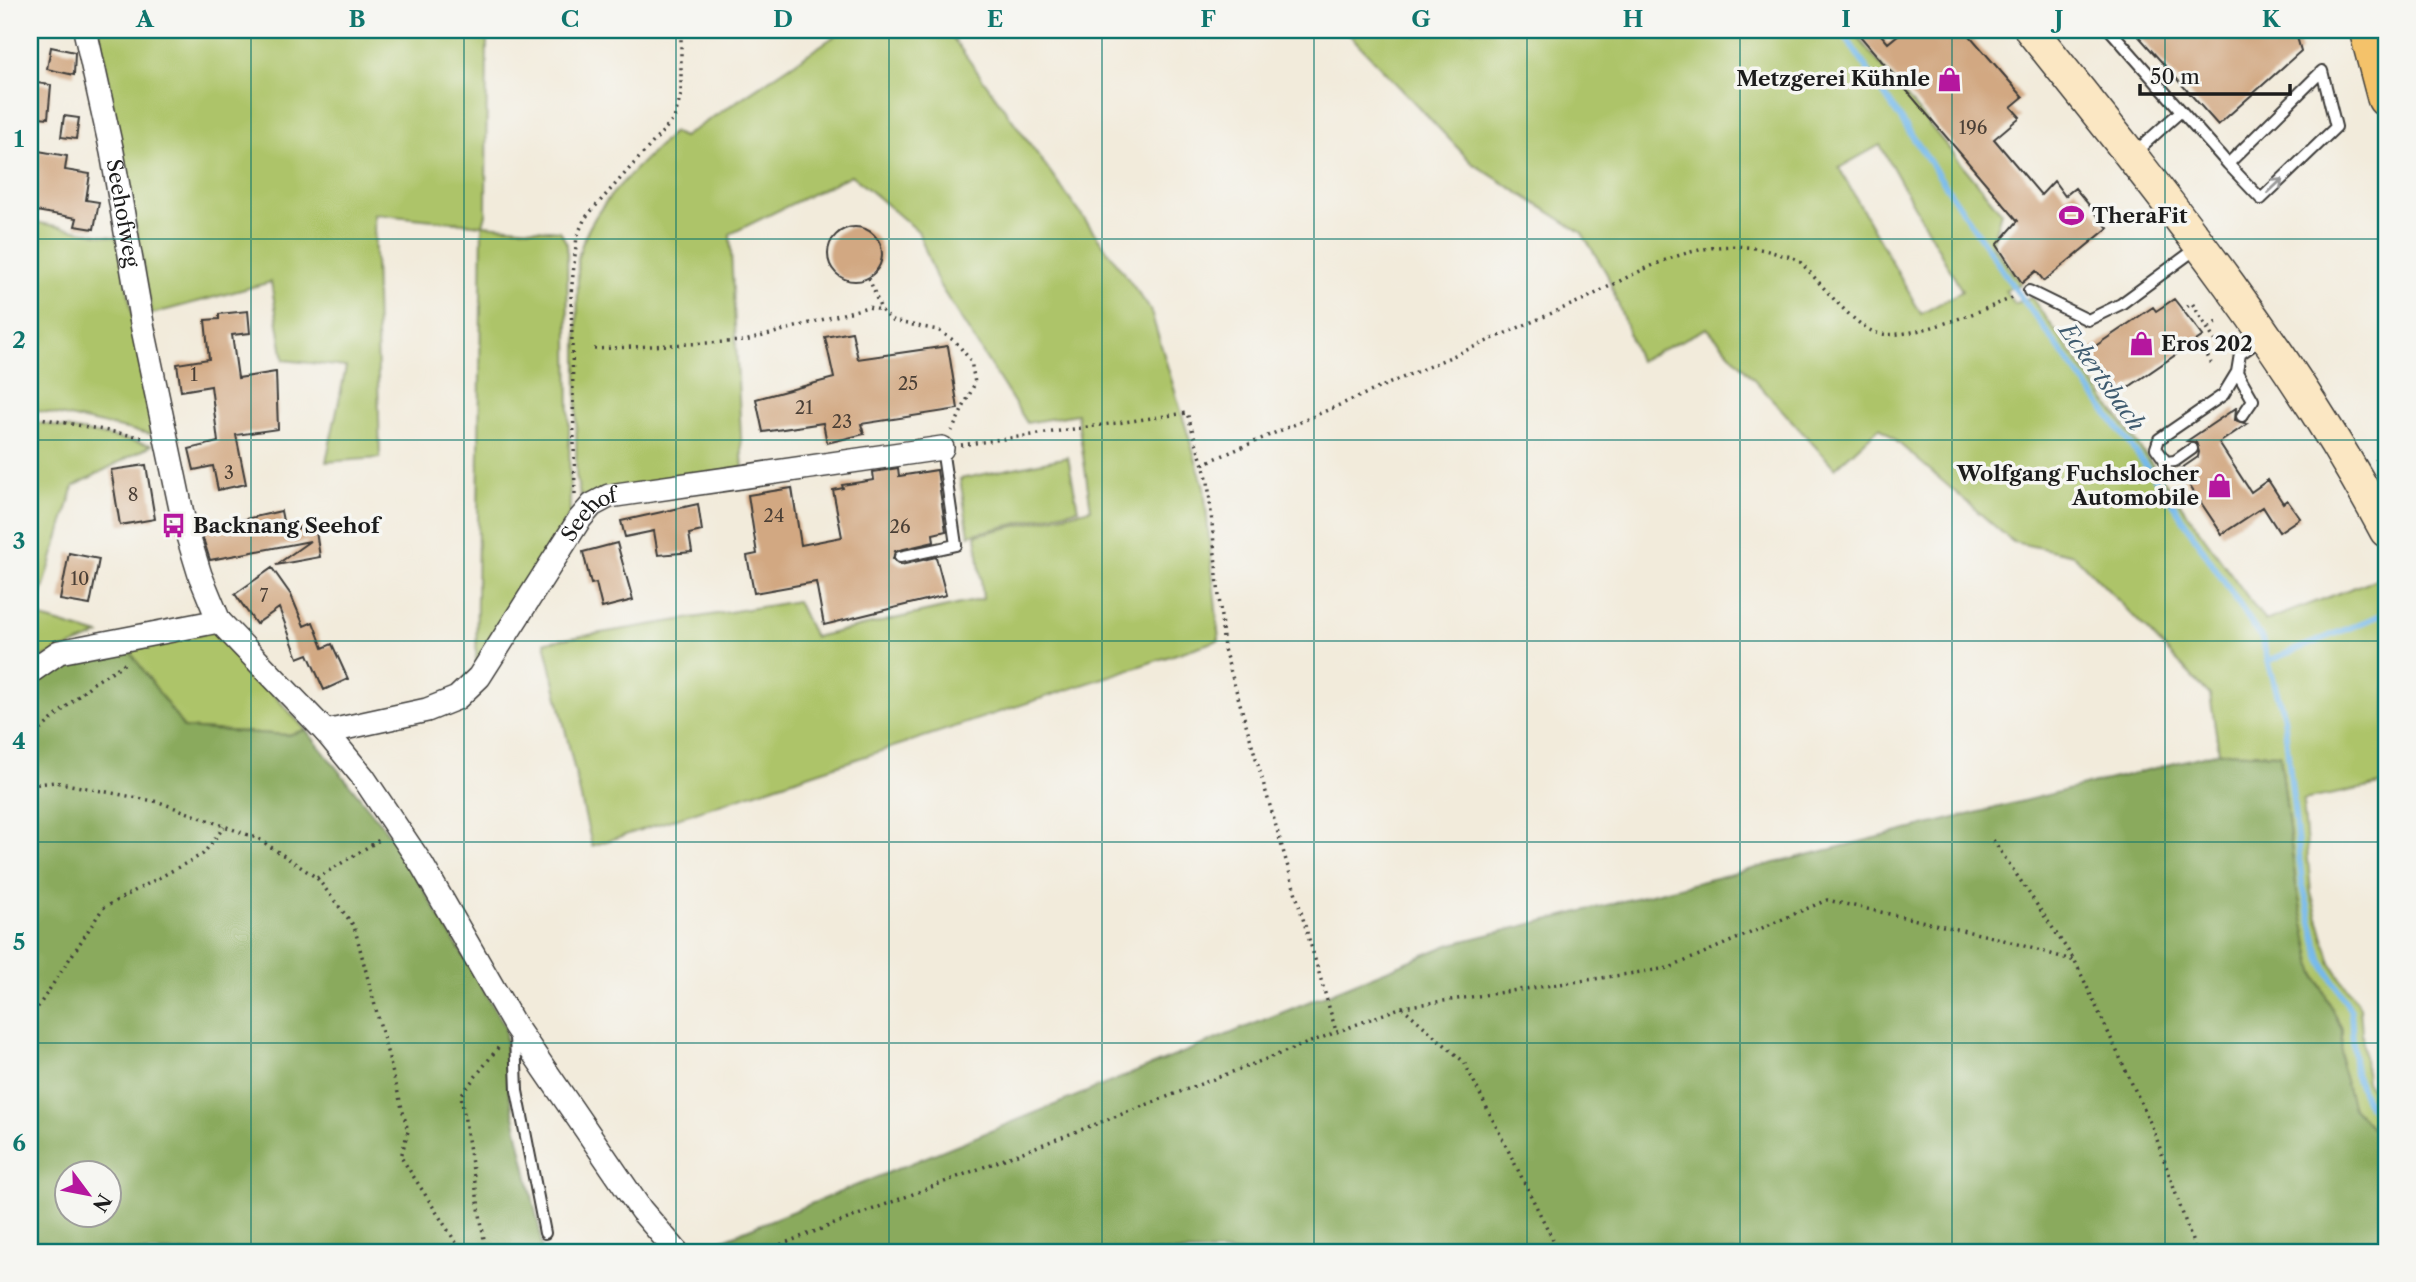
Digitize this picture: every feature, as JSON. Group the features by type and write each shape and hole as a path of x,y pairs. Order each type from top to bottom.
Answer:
{"main road":[{"path":"2368,30 2386,98"}],"street":[{"name":"Seehofweg","path":"85,30 112,152 166,442"},
{"path":"2031,30 2133,154 2267,336 2355,472 2386,531"},
{"path":"166,442 188,541 219,621 326,732 363,777 483,966 515,1026 641,1210 677,1252"},
{"name":"Seehof","path":"326,732 394,719 457,698 479,677 579,520 592,505 609,496 942,448"},
{"path":"30,672 59,652 219,621"}],"lane":[{"path":"2110,30 2228,164 2261,199 2336,127 2322,71 2228,164"},
{"path":"2133,154 2180,112"},
{"path":"2029,290 2088,320 2121,304 2201,246"},
{"path":"2192,449 2175,461 2166,462 2156,448 2159,439 2223,395 2237,372 2240,354 2267,336"},
{"path":"2237,372 2253,400 2242,416"},
{"path":"900,557 956,545 942,448"},
{"path":"515,1026 516,1091 545,1233"}],"path":[{"path":"579,520 574,489 571,369 571,294 577,236 585,218 674,119 681,95 681,30"},
{"path":"1203,464 1587,298 1647,267 1700,247 1735,245 1766,249 1798,260 1854,318 1877,333 1936,329 2008,299"},
{"path":"869,278 881,310 892,321 938,330 956,342 971,361 975,383 942,448"},
{"path":"2182,311 2192,303 2209,327 2215,341"},
{"path":"594,349 745,341 868,307 881,310"},
{"path":"2209,327 2218,321"},
{"path":"2209,345 2204,349 2211,363"},
{"path":"942,448 1188,413 1208,481 1224,649 1336,1032"},
{"path":"30,416 166,442"},
{"path":"30,739 92,684 134,657"},
{"path":"30,785 55,782 159,802 259,839 317,878 354,926 408,1131 401,1157 462,1252"},
{"path":"30,1019 103,908 203,854 225,826"},
{"path":"317,878 398,829"},
{"path":"1993,840 2075,961 2154,1132 2196,1252"},
{"path":"761,1252 1402,1007 1669,968 1827,900 1997,938 2075,961"},
{"path":"1402,1007 1464,1062 1559,1252"},
{"path":"486,1252 461,1095 515,1026"},
{"path":"780,1246 788,1252"}],"green space":[{"path":"99,30 487,30 486,214 483,225 560,231 567,244 570,514 476,668 482,225 374,214 380,458 326,462 346,367 284,360 271,282 152,314"},
{"path":"844,30 947,30 1150,309 1204,487 1219,640 592,846 545,642 797,601 814,637 983,599 976,535 1091,509 1077,414 1027,423 938,283 918,231 851,175 730,234 743,472 589,498 580,495 576,475 578,258 593,221 616,189 673,132 683,137"},
{"path":"1345,30 1861,30 1856,35 2001,212 1992,244 2021,284 2005,290 2014,304 2031,297 2265,621 2379,578 2380,607 2386,616 2386,784 2303,800 2311,893 2331,963 2360,1007 2366,1082 2386,1106 2386,1143 2353,1108 2340,1066 2342,1029 2313,969 2296,885 2280,754 2219,752 2210,695 2074,555 2013,542 1880,427 1835,468 1707,328 1639,361 1607,274 1582,233 1472,163","holes":["1880,145 1962,291 1921,314 1839,168"]},
{"path":"30,221 118,238 155,435 30,409"},
{"path":"30,421 152,445 74,486 35,616 99,635 30,663"},
{"path":"1068,457 1078,509 969,535 960,479"},
{"path":"215,630 306,730 288,735 184,728 129,650"},
{"path":"129,650 184,728 288,735 306,730 394,840 505,1026 509,1093 540,1231 542,1252 30,1252 30,681 72,656"},
{"path":"2219,752 2280,754 2296,885 2314,972 2342,1029 2341,1066 2353,1108 2386,1143 2386,1252 692,1252 1451,944"}],"building":[{"path":"1855,30 1877,30 1888,43 1904,30 1965,30 2023,97 2011,107 2020,117 1994,139 2041,195 2054,181 2065,196 2075,188 2108,228 2044,281 2036,271 2022,283 1997,245 2018,221"},
{"path":"2133,30 2295,30 2301,51 2218,125"},
{"path":"51,47 75,52 74,75 47,69"},
{"path":"30,82 51,85 48,118 30,116"},
{"path":"64,116 79,118 76,139 61,137"},
{"path":"33,150 67,156 65,170 90,174 86,200 99,202 94,229 75,226 77,218 30,210"},
{"path":"855,227 874,235 882,254 874,273 855,281 836,273 828,254 836,235"},
{"path":"2174,299 2203,336 2117,395 2088,351 2153,307 2156,311"},
{"path":"248,311 250,333 232,335 238,378 276,372 278,429 236,435 246,484 218,490 213,466 194,470 189,449 218,442 211,386 181,391 177,364 209,359 205,320 219,319 219,314"},
{"path":"852,332 858,359 948,346 958,409 861,424 864,434 827,443 823,423 763,432 756,399 834,378 825,337"},
{"name":"Wolfgang Fuchslocher Automobile","path":"2236,408 2235,420 2247,424 2219,443 2251,492 2268,480 2283,503 2287,500 2300,518 2279,532 2263,507 2222,534 2179,470 2198,457 2196,442 2187,441"},
{"path":"146,465 155,519 120,525 111,470"},
{"path":"898,468 899,476 937,470 946,531 933,534 934,542 895,551 893,559 901,565 936,557 946,595 824,625 816,582 754,593 747,556 757,554 748,495 792,488 801,545 842,537 833,490 843,488 842,485 874,480 873,472"},
{"path":"698,504 702,531 689,534 692,552 658,555 654,531 625,537 621,521"},
{"path":"281,511 285,531 315,525 320,557 276,565 310,541 210,560 201,532 207,531 206,528"},
{"path":"617,543 633,600 602,608 596,583 591,584 583,552"},
{"path":"69,553 99,559 90,605 60,600"},
{"path":"272,568 291,595 304,626 313,622 323,648 332,644 348,679 324,690 308,654 298,658 279,608 256,624 235,594"}],"waterway":[{"name":"Eckertsbach","path":"1841,30 2013,286 2163,489 2262,639 2284,717 2302,882 2321,960 2351,1011 2355,1074 2368,1106 2386,1120"},
{"path":"2268,661 2386,613"}],"place":[{"name":"Metzgerei Kühnle","path":"1950,79"},
{"name":"TheraFit","path":"2072,216"},
{"name":"Eros 202","path":"2141,344"},
{"name":"Wolfgang Fuchslocher Automobile","path":"2219,486"},
{"name":"Backnang Seehof","path":"173,526"}]}
